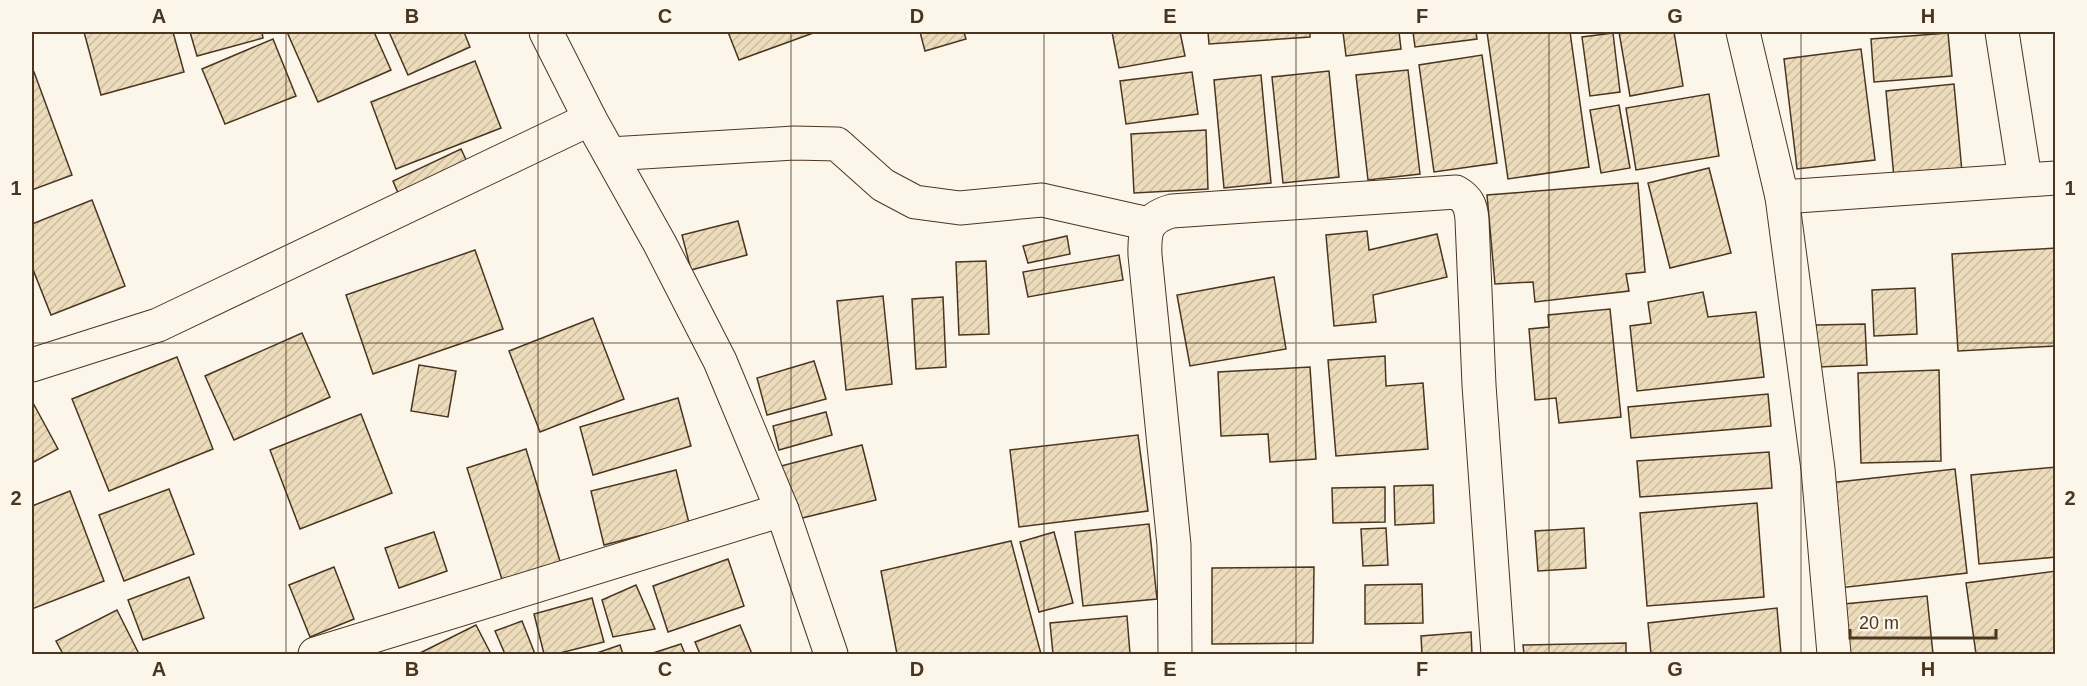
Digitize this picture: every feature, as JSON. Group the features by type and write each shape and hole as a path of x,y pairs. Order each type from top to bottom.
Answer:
{"street":[{"path":"546,32 590,119 660,244 720,362 782,510 831,654"},
{"path":"1743,32 1782,197 1818,469 1834,654"},
{"path":"1782,197 2040,179 2002,32"},
{"path":"32,365 158,325 590,119"},
{"path":"610,154 794,143 837,144 883,184 915,202 960,208 1042,200 1149,224"},
{"path":"1175,654 1174,545 1145,255 1144,238 1149,224 1159,215 1172,211 1456,192 1464,196 1470,205 1472,220 1479,385 1498,654"},
{"path":"315,654 782,510"}],"building":[{"path":"84,32 173,32 184,72 101,95"},
{"path":"190,32 262,32 263,38 197,56"},
{"path":"287,32 374,32 391,70 318,102"},
{"path":"389,32 464,32 470,47 408,75"},
{"path":"728,32 816,32 739,60"},
{"path":"920,32 964,32 966,39 925,51"},
{"path":"1112,32 1180,32 1185,56 1119,68"},
{"path":"1208,32 1310,32 1310,37 1209,44"},
{"path":"1343,32 1399,32 1401,49 1346,56"},
{"path":"1413,32 1476,32 1477,39 1415,47"},
{"path":"1487,32 1570,32 1589,167 1508,179"},
{"path":"1619,32 1674,32 1683,86 1630,96"},
{"path":"1613,33 1620,92 1590,96 1582,37"},
{"path":"1948,33 1952,76 1874,82 1871,39"},
{"path":"273,39 296,96 225,124 202,69"},
{"path":"1861,49 1875,160 1797,169 1784,59"},
{"path":"1482,55 1497,163 1434,172 1419,65"},
{"path":"475,61 501,128 396,169 371,102"},
{"path":"1408,70 1420,174 1368,180 1356,75"},
{"path":"1329,71 1339,177 1283,183 1272,77"},
{"path":"34,72 72,175 32,190 32,73"},
{"path":"1192,72 1198,114 1126,124 1120,81"},
{"path":"1261,75 1271,183 1224,188 1214,80"},
{"path":"1954,84 1962,172 1894,178 1886,91"},
{"path":"1709,94 1719,156 1636,170 1626,108"},
{"path":"1619,105 1630,168 1601,173 1590,110"},
{"path":"1206,130 1208,189 1134,193 1131,134"},
{"path":"461,149 470,168 401,200 393,181"},
{"path":"1709,168 1731,253 1670,268 1648,183"},
{"path":"1638,183 1645,272 1626,274 1629,291 1535,302 1533,282 1495,284 1487,195"},
{"path":"92,200 125,286 51,315 32,267 32,224"},
{"path":"738,221 747,255 691,270 682,235"},
{"path":"1367,231 1369,250 1437,234 1447,277 1373,295 1376,322 1334,326 1326,235"},
{"path":"1067,236 1070,254 1028,263 1023,246"},
{"path":"2056,248 2056,346 1958,351 1952,254"},
{"path":"475,250 503,329 373,374 346,295"},
{"path":"1119,255 1123,280 1028,297 1023,272"},
{"path":"986,261 989,334 959,335 956,262"},
{"path":"1274,277 1286,349 1190,366 1177,295"},
{"path":"1915,288 1917,334 1874,336 1872,290"},
{"path":"1703,292 1708,317 1756,312 1764,377 1637,391 1630,326 1651,323 1648,302"},
{"path":"883,296 892,384 846,390 837,301"},
{"path":"943,297 946,367 916,369 912,299"},
{"path":"1610,309 1621,417 1559,423 1556,398 1535,400 1529,329 1549,327 1548,315"},
{"path":"593,318 624,399 540,432 509,351"},
{"path":"1865,324 1867,365 1818,367 1816,325"},
{"path":"302,333 330,397 234,440 205,376"},
{"path":"1385,356 1386,386 1423,383 1428,449 1336,456 1328,360"},
{"path":"177,357 213,449 109,491 72,399"},
{"path":"814,361 826,399 767,415 757,378"},
{"path":"419,365 456,371 448,417 411,411"},
{"path":"1310,367 1316,459 1270,462 1268,434 1221,436 1218,372"},
{"path":"1939,370 1941,461 1861,463 1858,373"},
{"path":"1768,394 1771,426 1631,438 1628,407"},
{"path":"678,398 691,446 593,475 580,427"},
{"path":"32,401 58,449 32,463"},
{"path":"826,412 832,435 779,450 773,426"},
{"path":"361,414 392,493 300,529 270,450"},
{"path":"1138,435 1148,511 1019,527 1010,450"},
{"path":"862,445 876,500 794,520 781,466"},
{"path":"526,449 563,571 505,589 467,468"},
{"path":"1769,452 1772,488 1640,497 1637,461"},
{"path":"2056,467 2056,557 1979,564 1971,475"},
{"path":"1955,469 1967,573 1831,589 1820,484"},
{"path":"676,470 689,523 604,545 591,491"},
{"path":"1433,485 1434,523 1395,525 1394,486"},
{"path":"1385,487 1385,522 1333,523 1332,488"},
{"path":"169,489 194,554 124,581 99,515"},
{"path":"70,491 104,581 32,609 32,506"},
{"path":"1757,503 1764,597 1647,606 1640,513"},
{"path":"1149,524 1157,599 1083,606 1075,532"},
{"path":"1386,528 1388,565 1363,566 1361,529"},
{"path":"1584,528 1586,568 1538,571 1535,531"},
{"path":"434,532 447,571 399,588 385,548"},
{"path":"1054,532 1073,603 1039,612 1020,542"},
{"path":"1011,541 1041,654 897,654 881,571"},
{"path":"728,559 744,606 668,632 653,586"},
{"path":"334,567 354,619 310,637 289,585"},
{"path":"1314,567 1313,643 1212,644 1212,568"},
{"path":"2056,571 2056,654 1976,654 1966,583"},
{"path":"189,577 204,618 143,640 128,600"},
{"path":"1422,584 1423,623 1365,624 1365,585"},
{"path":"636,585 655,629 613,637 602,600"},
{"path":"1927,596 1933,654 1849,654 1844,604"},
{"path":"592,598 604,642 556,654 544,654 534,614"},
{"path":"1777,608 1781,654 1651,654 1648,623"},
{"path":"117,610 139,654 63,654 56,641"},
{"path":"1127,616 1130,654 1053,654 1050,623"},
{"path":"522,621 535,654 505,654 495,631"},
{"path":"476,625 491,654 418,654"},
{"path":"740,625 752,654 700,654 695,642"},
{"path":"1471,632 1472,654 1422,654 1421,636"},
{"path":"1626,643 1626,654 1524,654 1523,645"},
{"path":"681,644 685,654 650,654"},
{"path":"620,645 623,654 594,654"}]}
